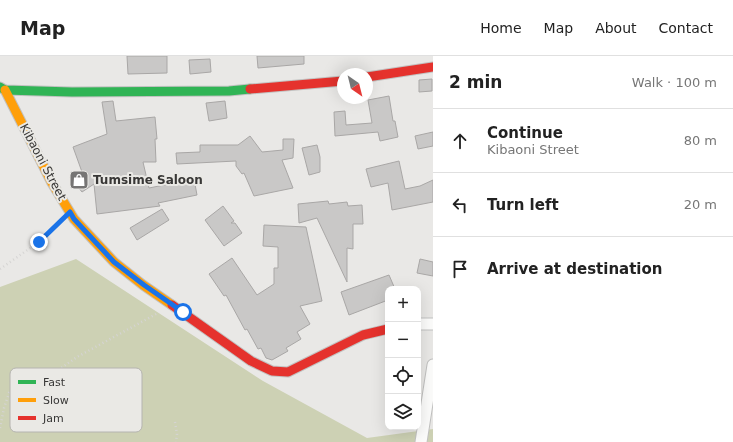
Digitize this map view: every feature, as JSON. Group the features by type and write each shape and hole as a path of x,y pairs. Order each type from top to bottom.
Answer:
{"street":[{"path":"373,76 433,67"},
{"path":"3,89 72,92 229,91 337,82"},
{"name":"Kibaoni Street","path":"3,89 52,183 74,219 114,262 251,361 272,371 288,372 363,335 385,330"},
{"path":"421,324 433,324"},
{"path":"421,442 433,366"}],"path":[{"path":"0,269 39,242 70,212"},
{"path":"61,368 77,357 172,305"},
{"path":"0,428 4,408 10,392"},
{"path":"175,422 177,434 176,442"}],"green space":[{"path":"76,259 263,381 367,438 433,429 433,442 0,442 0,287"}],"building":[{"path":"127,56 167,56 167,73 128,74"},
{"path":"257,56 304,56 304,64 258,68"},
{"path":"210,59 211,72 190,74 189,60"},
{"path":"432,79 432,91 419,92 419,80"},
{"path":"389,96 393,121 395,121 398,137 380,141 378,132 335,136 334,112 345,111 346,125 372,123 369,104 373,104 373,99"},
{"path":"113,101 116,121 155,117 157,139 155,139 156,162 143,162 149,188 194,179 197,195 158,203 160,206 97,214 94,184 82,192 70,177 82,172 73,147 107,134 102,102"},
{"path":"225,101 227,118 209,121 206,103"},
{"path":"433,132 433,146 418,149 415,136"},
{"path":"250,136 262,152 283,150 283,139 294,139 293,158 282,160 293,188 254,196 244,173 242,174 236,166 236,161 177,164 176,153 200,152 200,145 238,145"},
{"path":"317,145 320,157 320,172 309,175 302,148"},
{"path":"399,161 405,189 420,186 433,180 433,202 392,210 388,183 371,187 366,169"},
{"path":"328,201 329,204 347,202 348,206 362,205 363,224 353,224 353,249 347,248 347,282 317,218 299,223 298,204"},
{"path":"223,206 234,221 231,223 235,223 242,233 224,246 205,220"},
{"path":"162,209 169,220 137,240 130,228"},
{"path":"264,225 306,227 322,301 300,306 310,324 297,332 301,339 286,348 288,351 272,360 266,358 261,348 258,349 247,329 245,330 226,295 224,296 209,274 232,258 257,295 274,284 274,268 278,268 278,247 263,246"},
{"path":"420,259 433,262 433,276 417,273"},
{"path":"389,275 394,286 385,286 385,301 349,315 341,292"}],"traffic: fast":[{"path":"0,87 5,90 72,92 229,91 250,89"}],"traffic: slow":[{"path":"5,90 52,183 74,219 114,262 143,285 172,305"}],"traffic: jam":[{"path":"373,76 433,67"},
{"path":"250,89 337,82"},
{"path":"172,305 251,361 272,371 288,372 363,335 385,330"}],"place":[{"name":"Tumsime Saloon","path":"79,180"}],"route":[{"path":"39,242 70,212 74,219 114,262 183,312"}]}
